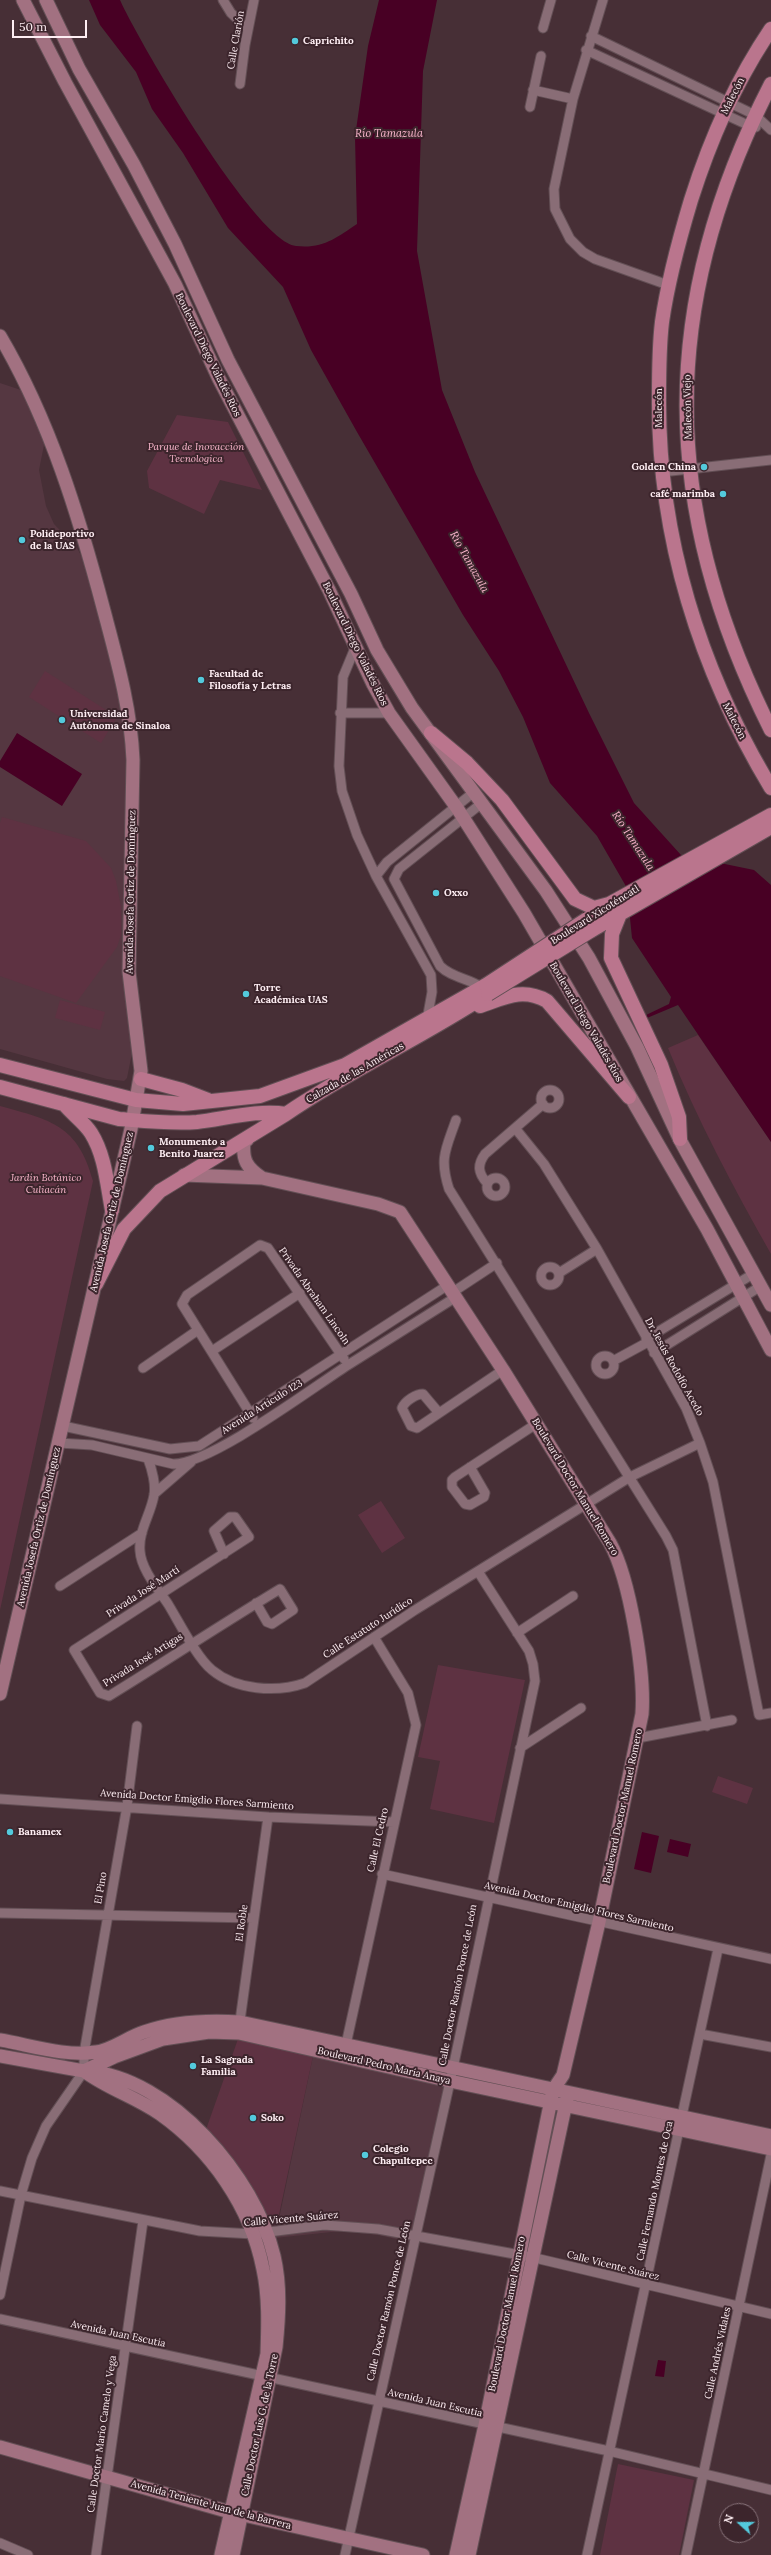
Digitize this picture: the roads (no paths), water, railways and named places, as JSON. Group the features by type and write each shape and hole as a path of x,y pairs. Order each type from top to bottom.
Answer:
{"main road":[{"name":"Malecón","path":"771,29 726,109 701,170 668,285 659,353 659,431 662,472 671,541 704,651 723,699 750,753 771,788"},
{"name":"Malecón Viejo","path":"771,84 753,120 731,172 710,234 698,288 688,363 686,411 690,469 697,523 714,588 733,646 771,730"},
{"path":"431,733 467,763 502,800 575,899 594,908 608,904"},
{"name":"Boulevard Xicoténcatl","path":"485,989 620,914 764,829 771,815"},
{"name":"Boulevard Xicoténcatl","path":"485,989 608,904 764,829"},
{"path":"620,914 612,934 611,958 668,1081 679,1116 680,1139"},
{"name":"Calzada de las Américas","path":"96,1284 115,1244 133,1218 160,1191 247,1140 318,1092 457,1015 485,989"},
{"name":"Calzada de las Américas","path":"0,1066 136,1100 183,1104 260,1096 311,1080 345,1065 485,989"},
{"path":"457,1015 510,994 526,993 536,996 547,1002 562,1017 606,1074 629,1097"},
{"path":"141,1079 182,1090 212,1102"},
{"path":"0,1087 119,1119 195,1122 271,1111 286,1114"},
{"path":"64,1104 90,1132 96,1142 104,1166 112,1210"}],"street":[{"name":"Boulevard Diego Valadés Ríos","path":"23,0 61,75 175,284 219,379 329,590 355,648 389,713 460,813 524,913 737,1284 771,1350"},
{"name":"Boulevard Diego Valadés Ríos","path":"46,0 79,69 134,165 175,244 228,360 352,594 377,650 412,708 546,891 589,958 637,1047 680,1139 771,1305"},
{"path":"223,0 231,13 248,29"},
{"name":"Calle Clarión","path":"240,84 254,0"},
{"path":"543,28 551,0"},
{"path":"603,0 586,50 573,99 554,189 555,209 562,225 575,245 595,260 668,285"},
{"path":"591,36 726,109"},
{"path":"586,50 753,120 770,129"},
{"path":"530,107 541,56"},
{"path":"533,90 573,99"},
{"name":"Avenida Josefa Ortiz de Domínguez","path":"0,336 25,379 54,450 81,528 125,698 131,729 133,760 129,972 141,1079 96,1284 0,1694"},
{"path":"662,472 771,460"},
{"path":"355,648 343,676 340,713 339,766 342,791 357,835 376,876 431,975 432,992 427,1020"},
{"path":"340,713 389,713"},
{"path":"474,792 460,813 399,869 394,879 440,966 452,975 472,980 485,989"},
{"path":"376,876 387,862 460,813 482,803"},
{"path":"487,1183 480,1173 481,1159 490,1147 543,1104"},
{"path":"456,1120 443,1156 445,1177 449,1189 497,1263 630,1477 672,1550 707,1726"},
{"name":"Dr. Jesús Rodolfo Acedo","path":"515,1128 544,1164 597,1249 647,1341 686,1408 713,1482 759,1715 771,1713"},
{"name":"Boulevard Doctor Manuel Romero","path":"247,1140 244,1142 242,1154 245,1163 250,1170 262,1178"},
{"name":"Boulevard Doctor Manuel Romero","path":"184,1176 262,1178 378,1204 400,1212 503,1370 618,1558 624,1576 644,1696 638,1738 599,1922 563,2075 566,2099 525,2257"},
{"name":"Privada Abraham Lincoln","path":"257,1424 184,1309 183,1298 260,1245 268,1248 348,1365"},
{"path":"559,1273 597,1249"},
{"path":"452,1291 497,1263"},
{"path":"613,1361 753,1274"},
{"path":"654,1353 760,1286"},
{"name":"Avenida Artículo 123","path":"63,1426 180,1450 199,1446 341,1354 452,1291"},
{"name":"Avenida Artículo 123","path":"59,1443 92,1445 173,1464 192,1461 257,1424 348,1365 452,1291"},
{"path":"212,1351 300,1294"},
{"path":"143,1368 198,1330"},
{"path":"439,1413 424,1394 419,1394 405,1403 402,1408 411,1426 417,1428 503,1370"},
{"path":"470,1467 484,1491 484,1497 472,1505 465,1504 451,1483 470,1467 536,1424"},
{"name":"Calle Estatuto Jurídico","path":"154,1494 142,1533 140,1545 141,1559 206,1664 224,1677 254,1687 288,1689 305,1683 374,1637 479,1573 630,1477 700,1443"},
{"path":"148,1459 154,1494"},
{"path":"154,1494 192,1461"},
{"path":"60,1586 142,1533"},
{"name":"Privada José Martí","path":"106,1697 100,1693 74,1650 224,1554"},
{"name":"Calle Doctor Ramón Ponce de León","path":"345,2555 377,2401 453,2068 534,1674 529,1652 479,1573"},
{"path":"192,1642 256,1603 280,1589 292,1610 275,1624 267,1622 256,1603"},
{"path":"517,1633 573,1596"},
{"name":"Calle El Cedro","path":"343,2057 382,1874 416,1725 408,1693 374,1637"},
{"name":"Privada José Artigas","path":"106,1697 192,1642"},
{"path":"520,1748 581,1708"},
{"path":"638,1738 732,1720"},
{"name":"El Pino","path":"84,2071 84,2054 127,1806 137,1726"},
{"name":"Avenida Doctor Emigdio Flores Sarmiento","path":"0,1799 127,1806 268,1817 394,1822"},
{"name":"El Roble","path":"239,2028 268,1817"},
{"name":"Avenida Doctor Emigdio Flores Sarmiento","path":"382,1874 718,1949 771,1959"},
{"path":"0,1912 254,1918"},
{"name":"Calle Fernando Montes de Oca","path":"587,2555 718,1949"},
{"name":"Boulevard Pedro María Anaya","path":"0,2040 84,2054 98,2052 145,2032 198,2021 346,2044 553,2090 566,2099 681,2123 771,2136"},
{"name":"Boulevard Pedro María Anaya","path":"84,2071 114,2057 163,2039 239,2028 343,2057 550,2103 566,2099"},
{"path":"700,2034 771,2047"},
{"path":"0,2056 84,2071 41,2136 29,2164 0,2296"},
{"name":"Calle Doctor Luis G. de la Torre","path":"84,2071 100,2084 144,2103 194,2142 220,2174 260,2233 267,2312 267,2377 236,2513 221,2555"},
{"name":"Boulevard Doctor Manuel Romero","path":"470,2555 491,2427 525,2257 550,2103 553,2090 563,2075"},
{"name":"Boulevard Pedro María Anaya","path":"681,2123 771,2149"},
{"name":"Calle Andrés Vidales","path":"686,2555 771,2155"},
{"name":"Calle Vicente Suárez","path":"0,2191 143,2221 200,2231 260,2233 339,2225 414,2235 525,2257 771,2314"},
{"name":"Calle Doctor Mario Camelo y Vega","path":"96,2555 143,2221"},
{"name":"Avenida Juan Escutia","path":"0,2319 126,2348 267,2377 491,2427 610,2451 771,2490"},
{"name":"Boulevard Doctor Manuel Romero","path":"456,2555 491,2427"},
{"name":"Avenida Teniente Juan de la Barrera","path":"0,2447 236,2513 423,2555"},
{"name":"Calle Doctor Luis G. de la Torre","path":"233,2555 236,2513"},
{"path":"0,2543 28,2555"}],"water":[{"name":"Río Tamazula","path":"89,0 120,0 173,95 227,177 254,211 277,236 296,246 314,246 329,241 357,224 355,137 368,46 379,0 437,0 423,71 417,251 442,390 475,472 589,713 634,803 681,855 754,870 771,885 771,1142 678,1005 647,1018 646,1015 669,1004 671,997 632,938 627,888 597,836 550,783 523,717 499,671 463,615 357,432 311,350 283,287 228,228 183,153 152,109 136,72 100,25"},
{"path":"17,733 82,774 62,806 0,767 0,761"},
{"path":"642,1832 659,1836 651,1873 634,1869"},
{"path":"670,1839 691,1844 688,1857 667,1852"},
{"path":"658,2360 666,2361 664,2377 655,2376"}],"place":[{"name":"Caprichito","path":"295,41"},
{"name":"Golden China","path":"704,467"},
{"name":"café marimba","path":"723,494"},
{"name":"Polideportivo de la UAS","path":"22,540"},
{"name":"Facultad de Filosofía y Letras","path":"201,680"},
{"name":"Universidad Autónoma de Sinaloa","path":"62,720"},
{"name":"Oxxo","path":"436,893"},
{"name":"Torre Académica UAS","path":"246,994"},
{"name":"Monumento a Benito Juarez","path":"151,1148"},
{"name":"Banamex","path":"10,1832"},
{"name":"La Sagrada Familia","path":"193,2066"},
{"name":"Soko","path":"253,2118"},
{"name":"Colegio Chapultepec","path":"365,2155"}],"park label":[{"name":"Parque de Inovacción Tecnologica","path":"196,452"},
{"name":"Jardín Botánico Culiacán","path":"46,1184"}]}
